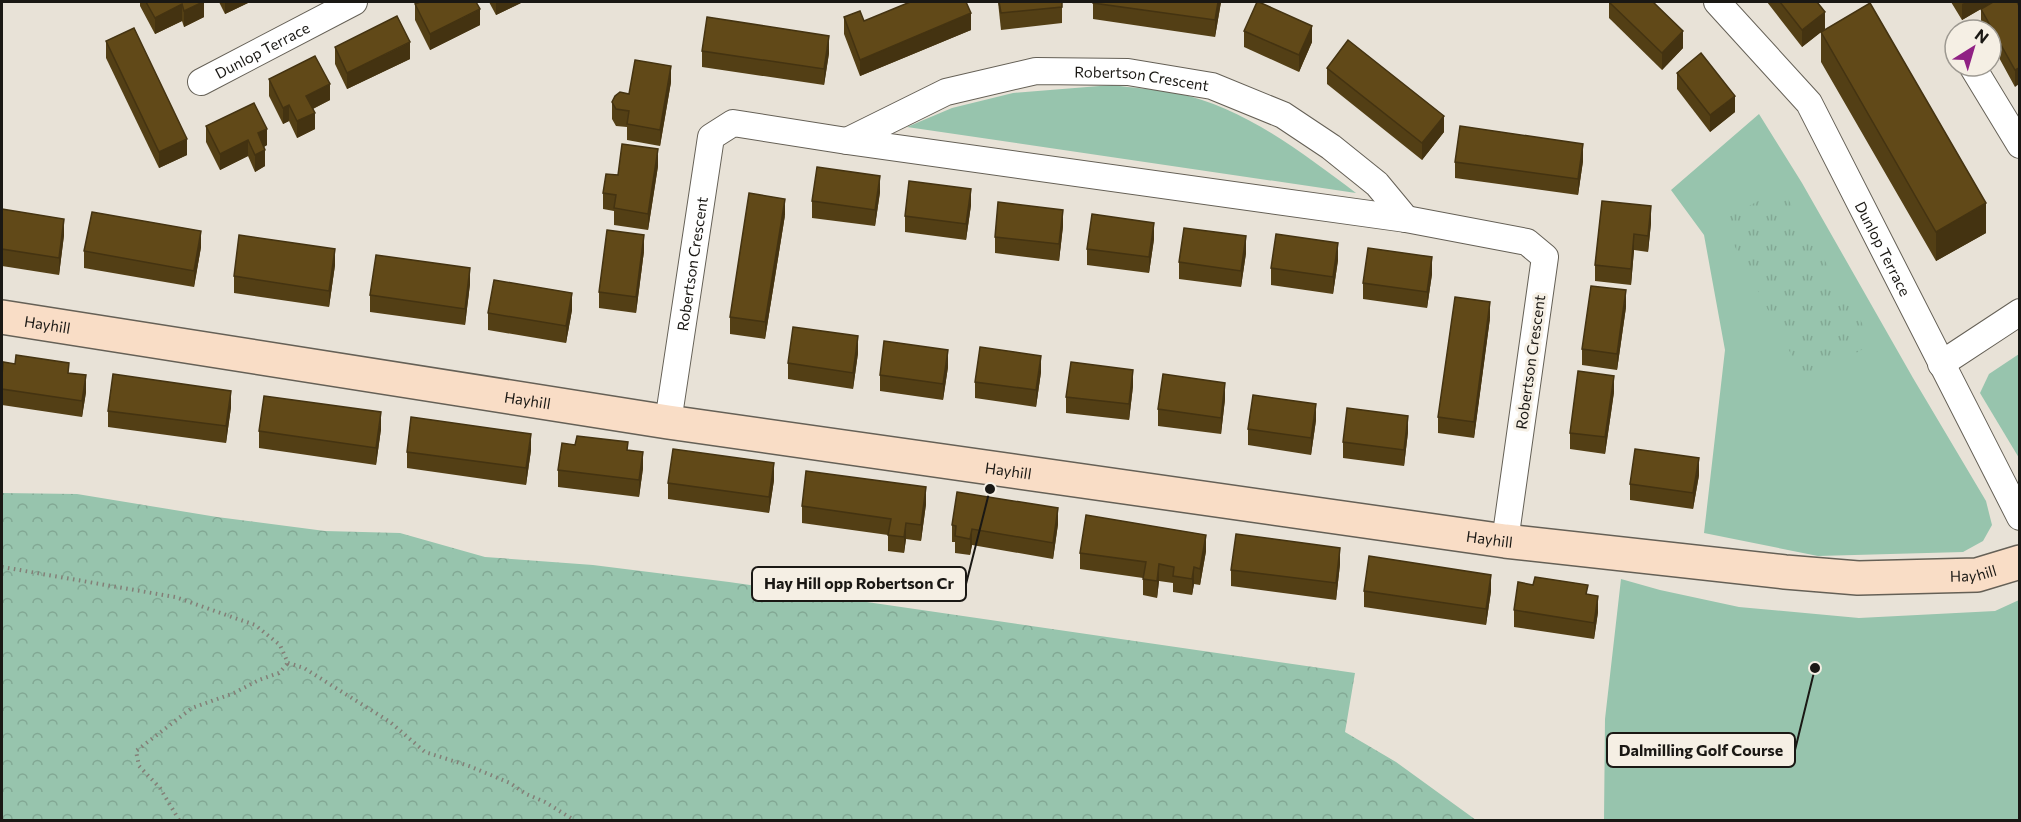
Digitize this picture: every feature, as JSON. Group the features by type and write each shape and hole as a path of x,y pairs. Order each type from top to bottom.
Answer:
{"street":[{"name":"Dunlop Terrace","path":"201,82 354,2"},
{"name":"Dunlop Terrace","path":"1717,2 1809,103 2019,517"},
{"name":"Robertson Crescent","path":"847,141 946,92 1036,72 1128,72 1212,86 1283,115 1331,147 1377,184 1406,219"},
{"path":"1979,78 2019,145"},
{"name":"Robertson Crescent","path":"668,422 711,136 733,123 1406,219 1527,242 1545,257 1505,542"},
{"path":"1941,364 2019,312"},
{"name":"Hayhill","path":"2,317 668,422 1505,542 1858,578 1977,575 2019,562"}],"path":[{"path":"2,567 176,597 255,625 280,645 288,663 304,668 390,722 425,752 470,766 510,783 574,820"},
{"path":"179,820 160,788 139,766 136,751 192,708 279,673 288,663"}],"green space":[{"path":"1112,85 1176,93 1225,109 1293,147 1356,193 907,127 952,108 1013,93"},
{"path":"1759,114 1802,183 1986,501 1992,525 1983,541 1963,552 1818,556 1704,533 1725,350 1704,235 1671,190"},
{"path":"1782,189 1874,343 1805,381 1721,220"},
{"path":"2019,354 2019,458 1980,393 1989,374"},
{"path":"2,493 77,494 217,517 325,531 400,533 485,557 593,565 729,582 1355,673 1345,732 1396,762 1476,820 2,820"},
{"path":"1621,579 1739,607 1859,618 1995,611 2019,600 2019,820 1604,820 1605,719"}],"building":[{"path":"146,2 203,2 184,11 182,4 155,18"},
{"path":"420,2 476,2 480,9 430,34 415,4"},
{"path":"910,2 966,2 971,13 860,60 844,17 860,11 864,21"},
{"path":"999,2 1062,2 1062,7 1001,13"},
{"path":"1093,2 1218,2 1215,20"},
{"path":"1257,2 1312,26 1299,55 1244,31"},
{"path":"1609,2 1653,2 1683,31 1662,53"},
{"path":"1780,2 1817,2 1825,12 1802,30"},
{"path":"1993,2 2017,2 2019,6 2019,68 2015,70 2003,48 2003,18 1986,18 1981,9"},
{"path":"1870,3 1986,203 1936,232 1821,32"},
{"path":"397,16 410,42 347,73 335,47"},
{"path":"707,17 829,36 824,69 702,51"},
{"path":"134,28 187,139 159,152 106,41"},
{"path":"1348,40 1444,116 1422,143 1327,68"},
{"path":"1701,53 1735,96 1710,115 1677,73"},
{"path":"315,56 330,84 306,96 315,113 297,121 289,105 283,108 269,79"},
{"path":"635,60 671,66 660,130 627,124 629,111 616,109 612,102 620,92 629,94"},
{"path":"254,103 267,129 258,133 265,150 255,155 248,140 220,154 206,126"},
{"path":"1460,126 1583,144 1578,179 1455,162"},
{"path":"622,144 658,149 648,214 614,208 616,195 603,193 606,174 618,175"},
{"path":"817,167 880,176 875,210 812,201"},
{"path":"909,181 971,189 966,224 905,216"},
{"path":"749,193 785,199 765,322 730,317"},
{"path":"1602,201 1651,206 1648,236 1634,234 1631,269 1595,265"},
{"path":"998,202 1063,210 1059,244 995,237"},
{"path":"2,209 64,219 59,258 2,249"},
{"path":"92,212 201,231 194,271 84,251"},
{"path":"1092,214 1154,223 1149,257 1087,249"},
{"path":"1184,228 1246,236 1241,271 1179,262"},
{"path":"607,230 644,235 636,297 599,292"},
{"path":"1276,234 1338,243 1333,277 1271,268"},
{"path":"239,235 335,249 329,291 234,276"},
{"path":"1368,248 1432,257 1427,292 1363,283"},
{"path":"376,255 470,268 465,309 370,295"},
{"path":"494,280 572,293 566,326 488,313"},
{"path":"1591,286 1626,290 1617,354 1582,349"},
{"path":"1455,297 1490,302 1474,422 1438,417"},
{"path":"793,327 858,336 853,373 788,363"},
{"path":"884,341 948,350 943,384 880,375"},
{"path":"980,347 1041,356 1036,390 975,382"},
{"path":"16,355 69,363 68,373 86,375 82,401 2,389 3,362 15,364"},
{"path":"1071,362 1133,370 1129,404 1066,397"},
{"path":"1578,371 1614,376 1605,437 1570,433"},
{"path":"113,374 231,391 226,426 108,411"},
{"path":"1163,374 1225,383 1221,418 1158,409"},
{"path":"1253,395 1316,404 1311,438 1248,429"},
{"path":"264,396 381,412 376,448 259,431"},
{"path":"1347,408 1408,416 1404,450 1343,442"},
{"path":"411,417 531,434 526,468 407,452"},
{"path":"577,436 628,442 627,450 643,452 639,480 558,470 562,443 575,445"},
{"path":"673,449 774,463 769,497 668,483"},
{"path":"1635,449 1699,458 1693,493 1630,484"},
{"path":"806,471 926,487 921,525 906,523 904,537 888,535 891,519 802,506"},
{"path":"957,492 1058,508 1053,543 972,529 970,539 955,536 956,526 952,525"},
{"path":"1086,515 1206,535 1200,569 1194,567 1192,579 1173,576 1174,567 1159,564 1157,581 1143,579 1146,562 1080,553"},
{"path":"1236,534 1340,548 1336,583 1231,570"},
{"path":"1369,556 1491,575 1486,609 1364,591"},
{"path":"1535,577 1588,585 1586,594 1598,596 1594,623 1514,610 1518,582 1533,585"}],"place":[{"name":"Hay Hill opp Robertson Cr","path":"990,489"},
{"name":"Dalmilling Golf Course","path":"1815,668"}]}
